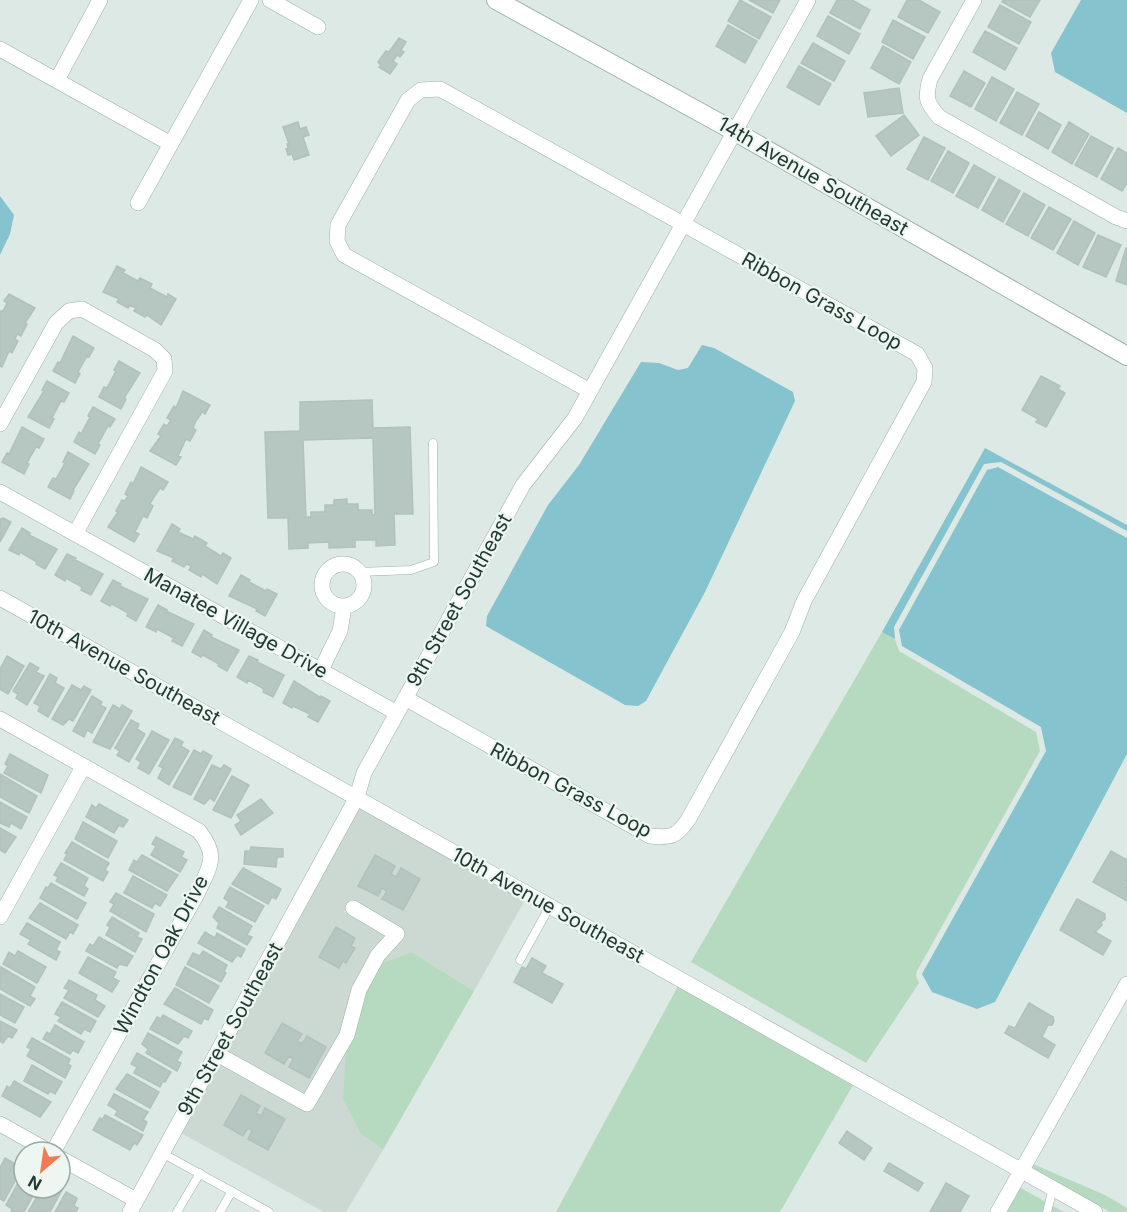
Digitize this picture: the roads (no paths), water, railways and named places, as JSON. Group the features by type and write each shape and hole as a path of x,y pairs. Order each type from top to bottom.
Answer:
{"street":[{"path":"57,80 100,0"},
{"path":"138,203 251,0"},
{"path":"270,0 318,27"},
{"name":"14th Avenue Southeast","path":"496,0 734,131 1127,356"},
{"name":"9th Street Southeast","path":"133,1206 357,797 364,773 523,484 575,418 808,0"},
{"path":"974,0 930,79 926,93 929,105 939,117 1116,217 1127,221"},
{"path":"0,49 171,144"},
{"name":"Ribbon Grass Loop","path":"405,698 650,836 665,838 679,833 792,632 804,601 924,382 925,368 917,354 440,89 420,90 408,100 338,225 337,241 344,255 590,391"},
{"path":"0,424 56,323 69,311 82,309 154,350 164,359 165,371 75,534"},
{"name":"Manatee Village Drive","path":"0,492 397,713"},
{"path":"347,564 359,572 363,577 364,591 357,602 344,607 337,606 326,597 322,584 324,577 333,566 347,564"},
{"name":"10th Avenue Southeast","path":"0,598 1095,1212"},
{"path":"321,670 340,632 344,607"},
{"name":"Windton Oak Drive","path":"0,719 199,831 210,845 212,858 198,892 59,1140"},
{"path":"0,917 83,767"},
{"path":"217,1054 307,1104 346,1035 359,990 378,955 397,934 353,908"},
{"path":"998,1212 1127,984"},
{"path":"0,1124 30,1140"},
{"path":"72,1166 133,1206"}],"lane":[{"path":"359,572 411,570 434,562 433,443"},
{"path":"520,960 550,906"},
{"path":"162,1153 269,1212"},
{"path":"177,1212 200,1173"},
{"path":"1047,1212 1053,1188"},
{"path":"220,1212 232,1191"}],"water":[{"path":"1081,0 1127,0 1127,113 1055,72 1051,53"},
{"path":"0,196 14,215 10,234 0,255"},
{"path":"702,345 714,348 793,392 795,401 705,592 646,701 638,706 625,705 486,626 487,616 548,505 579,465 641,362 659,363 678,370 688,368"},
{"path":"985,448 1127,525 1127,531 1001,462 984,464 894,627 895,639 882,632"},
{"path":"998,467 1127,538 1127,754 995,1002 977,1009 932,992 922,974 1046,751 1041,727 902,646 899,630 987,470"}]}
